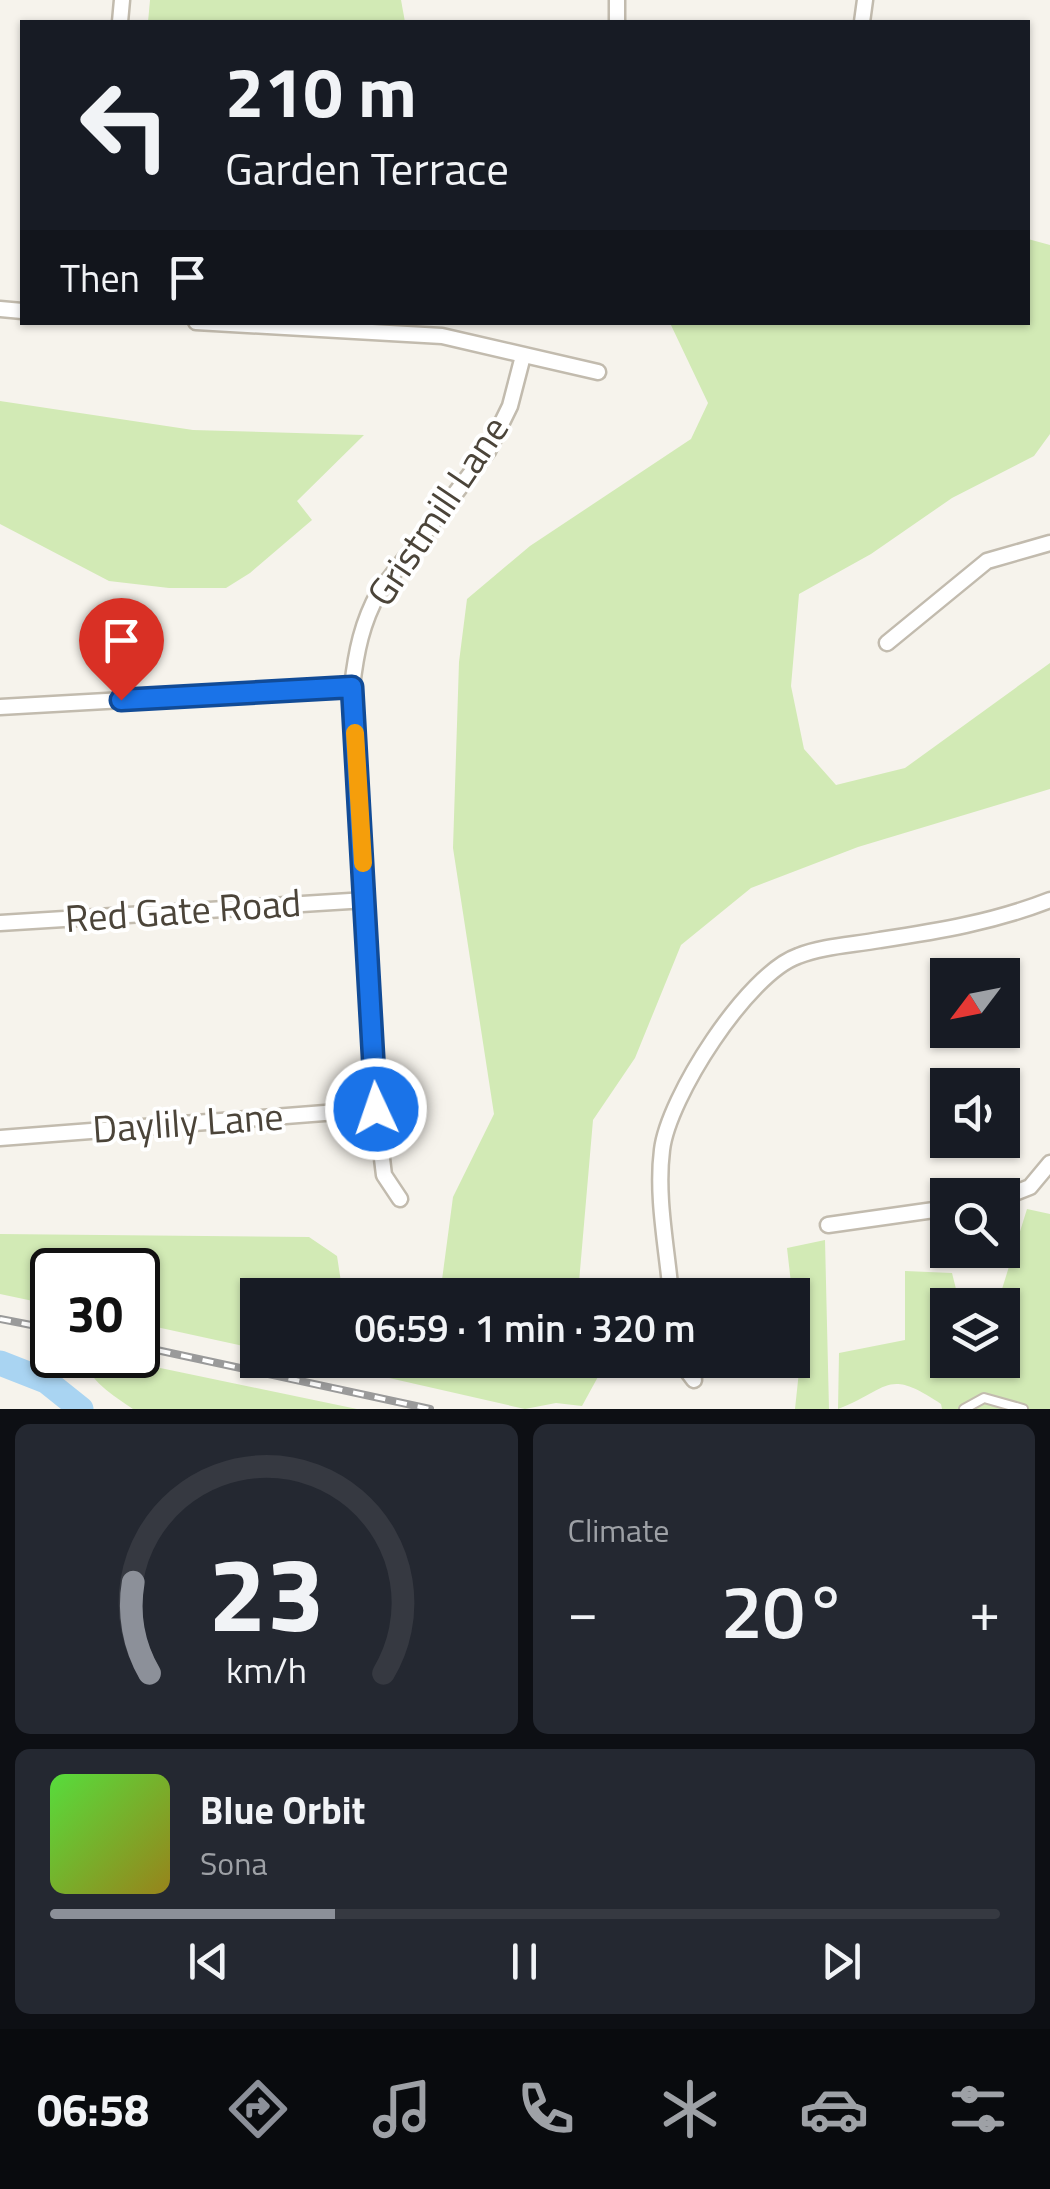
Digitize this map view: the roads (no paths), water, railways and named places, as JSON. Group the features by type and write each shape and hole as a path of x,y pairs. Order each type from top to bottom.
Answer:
{"street":[{"path":"249,325 442,336 598,372"},
{"name":"Gristmill Lane","path":"400,1200 384,1175 376,1109 352,687 368,612 391,572 488,451 510,406 524,356"},
{"path":"887,644 943,593 987,562 1050,543"},
{"path":"0,708 352,687"},
{"name":"Red Gate Road","path":"0,923 366,900"},
{"path":"670,1278 662,1176 665,1132 676,1105 758,980 798,956 978,924 1050,900"},
{"name":"Daylily Lane","path":"0,1138 376,1109"},
{"path":"1020,1191 1030,1187 1050,1163"},
{"path":"828,1225 930,1211"}],"lane":[{"path":"964,1409 984,1398 1024,1409"}],"waterway":[{"path":"0,1363 46,1381 81,1409"}],"railway":[{"path":"0,1319 30,1325"},
{"path":"160,1351 430,1409"}]}
